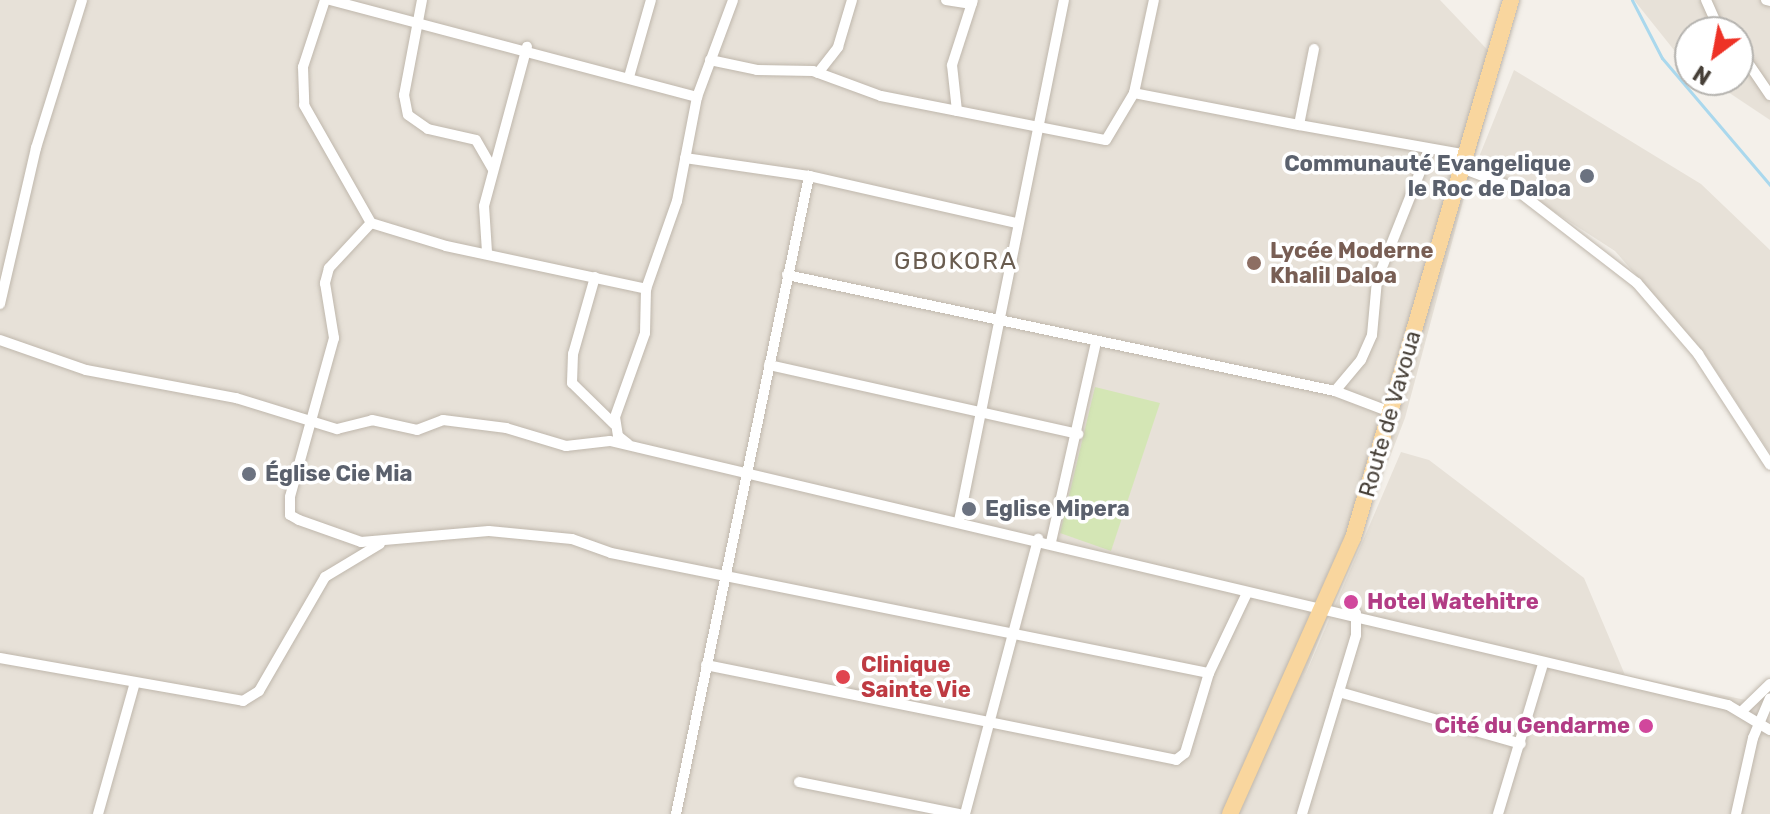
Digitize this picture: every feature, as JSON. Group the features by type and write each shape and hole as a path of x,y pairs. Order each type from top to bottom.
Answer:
{"main road":[{"name":"Route de Vavoua","path":"1230,814 1324,608 1395,414 1511,0"}],"street":[{"path":"0,304 36,148 82,0"},
{"path":"646,289 371,223 304,105 303,67 328,0 527,47 697,97"},
{"path":"422,0 404,95 408,115 428,129 476,140 493,170"},
{"path":"629,77 651,0"},
{"path":"614,424 645,333 646,289 685,158 697,97 733,0"},
{"path":"818,73 838,47 852,0"},
{"path":"946,0 973,2 952,65 957,111"},
{"path":"959,521 1016,223 1064,0"},
{"path":"710,60 818,73 881,96 1037,129 1106,140 1134,93 1154,0"},
{"path":"487,252 482,237 493,170 527,47"},
{"path":"1299,125 1314,49"},
{"path":"1754,72 1770,95"},
{"path":"1134,93 1429,149 1465,161 1509,184 1637,283 1698,354 1770,465"},
{"path":"1335,391 1361,360 1372,335 1377,280 1429,149"},
{"path":"685,158 809,176 1016,223"},
{"path":"676,814 809,176"},
{"path":"371,223 329,268 325,296 334,338 290,515 361,542 382,543 489,531 545,535 1209,673"},
{"path":"787,275 999,323 1335,391 1395,414"},
{"path":"595,277 573,354 572,383 614,424 618,436 632,446"},
{"path":"0,340 86,370 236,398 337,429 372,420 417,430 443,420 506,428 566,446 598,440 632,446 1051,542 1247,593 1356,613 1543,664 1742,711 1766,729"},
{"path":"1051,542 1078,434 1096,342"},
{"path":"769,365 980,409 1078,434"},
{"path":"799,782 962,814 1038,539"},
{"path":"0,658 134,686 243,701 259,691 325,577 382,543"},
{"path":"706,665 1176,760 1185,753 1209,673 1247,593"},
{"path":"1302,814 1356,635 1356,613"},
{"path":"1498,814 1543,664"},
{"path":"1742,711 1770,684"},
{"path":"98,814 134,686"},
{"path":"1339,692 1521,744"},
{"path":"1736,814 1753,738 1766,729 1770,698"}],"shaded area":[{"path":"0,0 1440,0 1500,63 1405,418 1304,678 1401,452 1429,460 1584,578 1625,675 1770,705 1770,814 0,814"},
{"path":"1634,0 1770,0 1770,120 1734,96 1754,96 1754,16 1674,16 1674,50"},
{"path":"1514,70 1701,184 1770,250 1770,453 1705,354 1615,251 1477,162"}],"green space":[{"path":"1095,387 1160,403 1111,551 1060,533"}],"waterway":[{"path":"1632,0 1662,58 1770,185"}],"place":[{"name":"Communauté Evangelique le Roc de Daloa","path":"1587,176"},
{"name":"Lycée Moderne Khalil Daloa","path":"1254,263"},
{"name":"Église Cie Mia","path":"249,474"},
{"name":"Eglise Mipera","path":"969,509"},
{"name":"Hotel Watehitre","path":"1351,602"},
{"name":"Clinique Sainte Vie","path":"843,677"},
{"name":"Cité du Gendarme","path":"1646,726"}],"district":[{"name":"GBOKORA","path":"956,262"}]}
